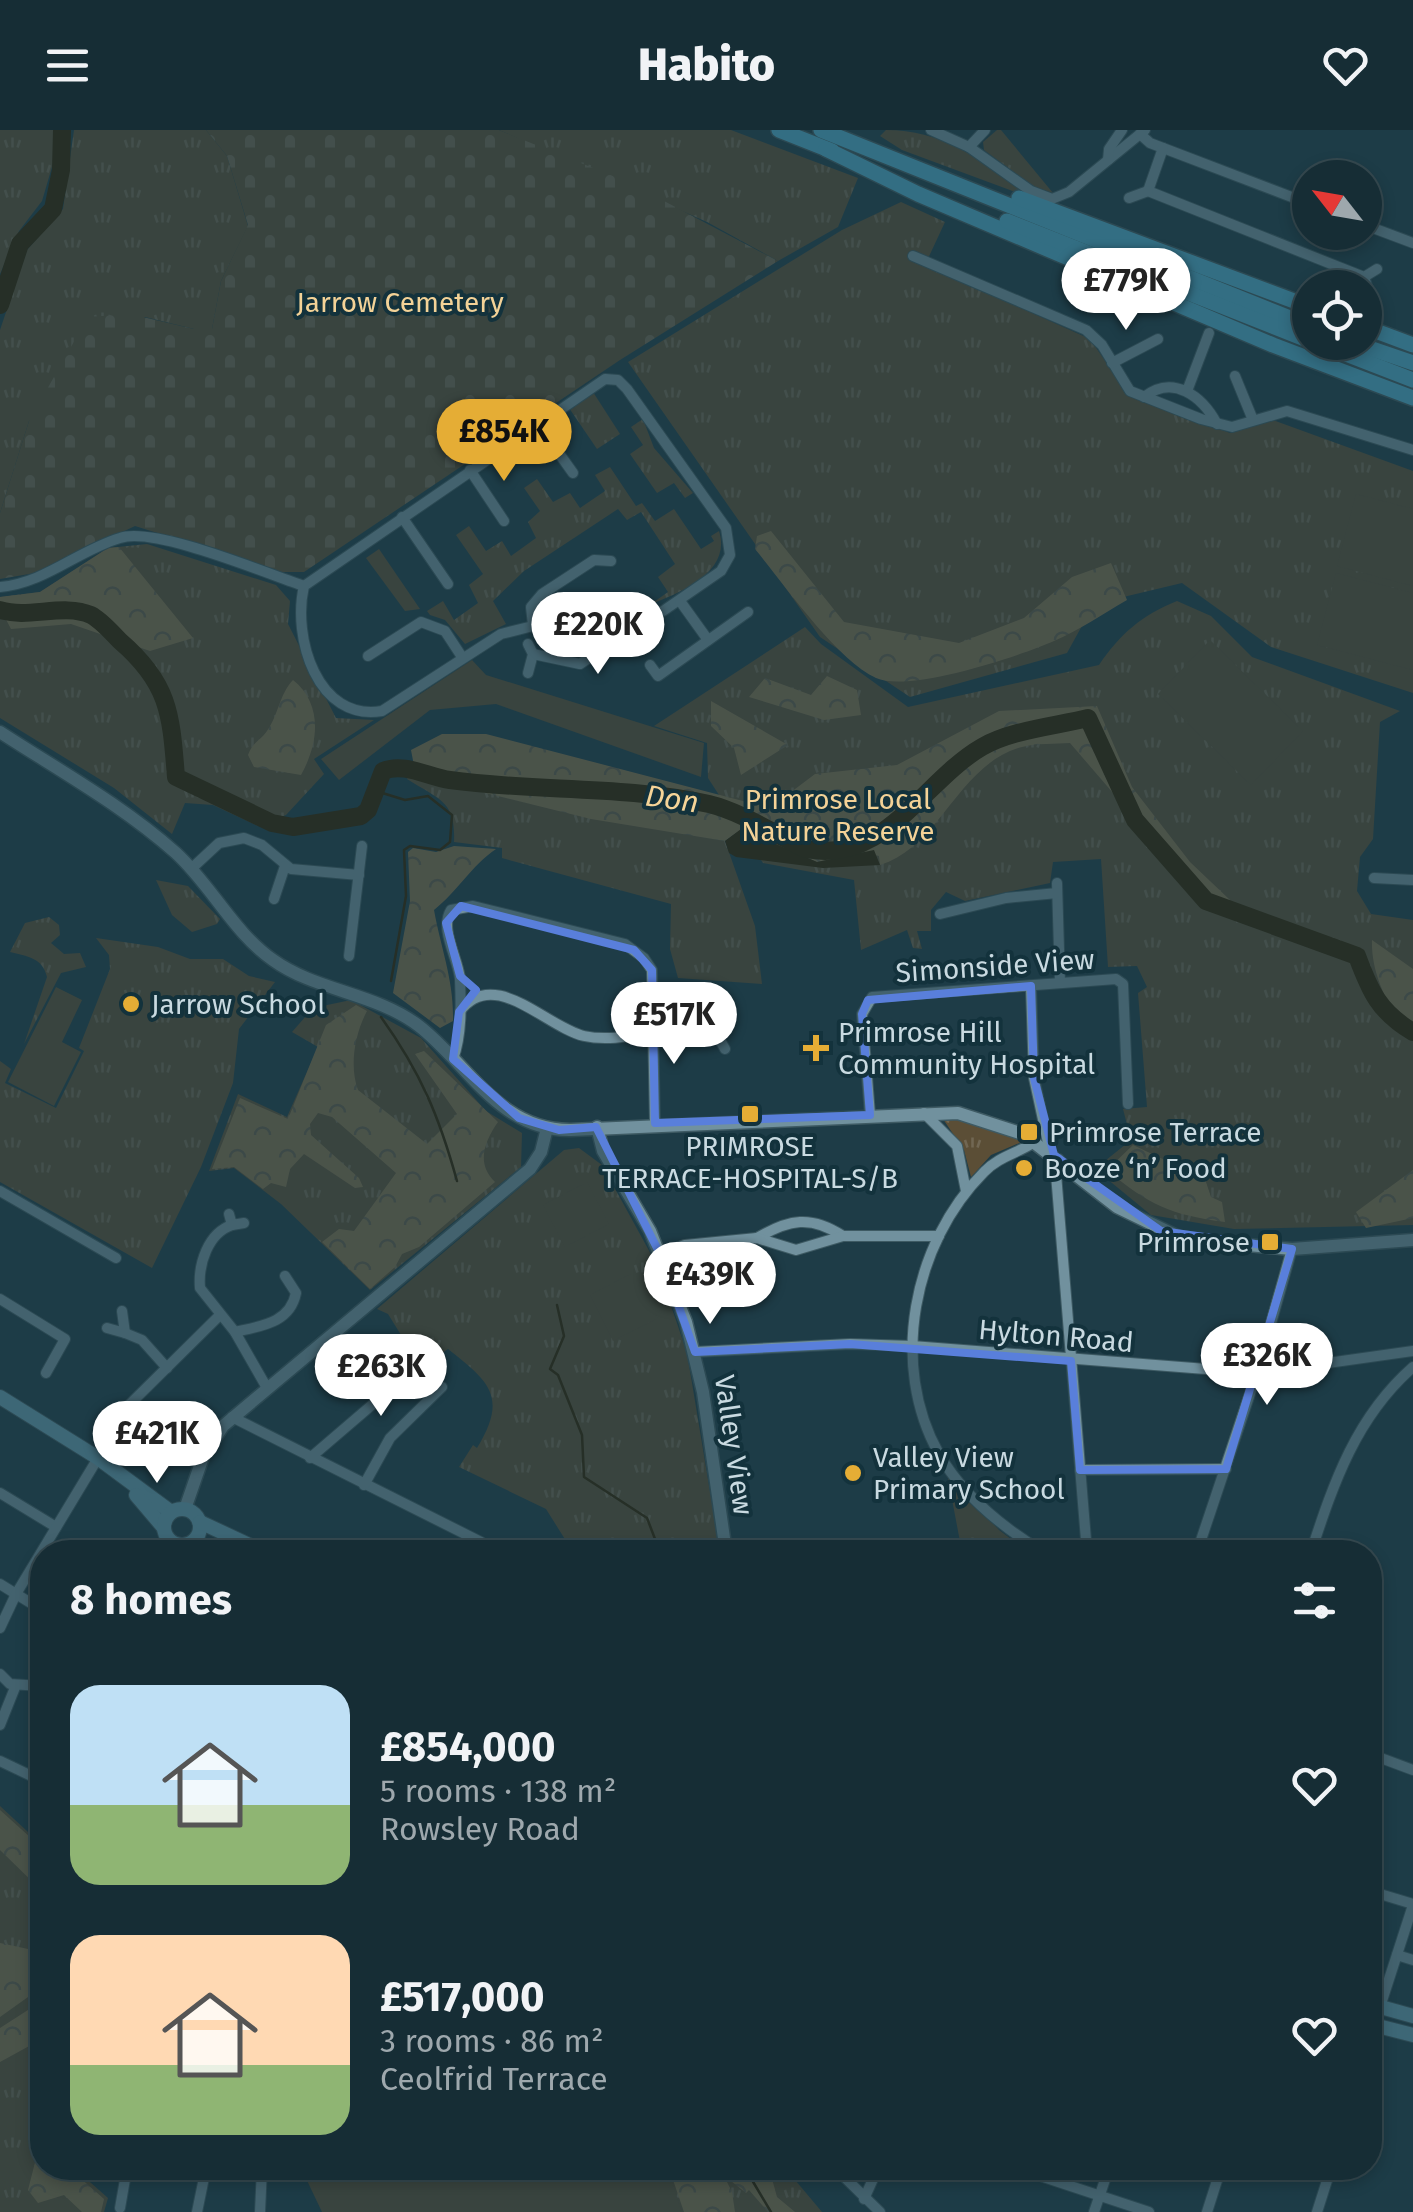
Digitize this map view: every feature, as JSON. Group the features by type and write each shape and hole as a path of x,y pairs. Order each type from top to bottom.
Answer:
{"highway":[{"path":"779,130 826,138 1122,236 1292,300"},
{"path":"826,138 1292,319"},
{"path":"826,138 1292,334"},
{"path":"826,138 918,194 1272,345 1413,398"},
{"path":"1382,333 1413,345"},
{"path":"1382,352 1413,363"},
{"path":"1360,360 1413,380"}],"main road":[{"path":"0,1397 178,1511 238,1540"},
{"path":"116,1472 164,1528 169,1540"},
{"path":"164,1528 178,1511"},
{"path":"194,1540 200,1522"},
{"path":"1382,2008 1413,2016"},
{"path":"1382,2027 1413,2035"}],"street":[{"path":"931,130 969,147 1038,195 1052,199 1068,192 1142,132 1162,148 1292,197"},
{"path":"969,147 985,130"},
{"path":"1108,160 1108,149 1122,130"},
{"path":"1148,191 1162,148"},
{"path":"1130,198 1148,191 1346,270"},
{"path":"1382,231 1413,243"},
{"path":"913,256 1086,330 1124,386 1144,397 1232,427 1276,411 1297,413 1413,450"},
{"path":"1187,391 1209,333"},
{"path":"1112,363 1158,339"},
{"path":"1235,376 1253,420"},
{"path":"605,379 618,380 729,537 730,555 722,571 680,601 650,616 533,625 500,634 382,710 349,710 332,698 305,652 299,629 304,586 538,424 605,379"},
{"path":"1144,397 1159,388 1187,391 1200,399 1217,424"},
{"path":"538,424 573,473"},
{"path":"470,470 504,521"},
{"path":"402,516 448,584"},
{"path":"0,587 31,582 87,551 136,534 304,586"},
{"path":"533,625 532,605 542,594 594,560 611,561"},
{"path":"680,601 708,640"},
{"path":"650,666 658,676 748,612"},
{"path":"528,672 531,649 580,664 613,640 614,620"},
{"path":"368,656 421,622 445,632 462,658"},
{"path":"0,732 121,809 191,868 270,958 400,1014 504,1108 546,1128 924,1112 974,1116 1036,1141 1117,1206 1160,1231 1201,1242 1292,1249 1413,1240"},
{"path":"191,868 218,844 236,838 262,845 285,866 358,876"},
{"path":"350,956 362,846"},
{"path":"274,899 285,866"},
{"path":"1374,878 1413,880"},
{"path":"940,914 1057,888 1060,984"},
{"path":"454,1059 460,976 446,918 455,907 478,907 630,947 651,966 652,1123"},
{"path":"460,976 484,994 514,1000 564,1030 614,1038 653,1032"},
{"name":"Simonside View","path":"870,1115 862,1014 868,1000 1116,979 1122,983 1128,1104"},
{"path":"1031,986 1034,1078 1055,1156 1085,1540"},
{"path":"459,1012 467,1001 484,994"},
{"path":"653,1011 706,1014 725,1049"},
{"path":"924,1112 956,1146 966,1192"},
{"name":"Valley View","path":"597,1126 602,1150 660,1254 694,1352 724,1540"},
{"path":"178,1511 203,1457 232,1416 530,1169 541,1152 546,1128"},
{"path":"1023,1540 1003,1527 965,1488 940,1454 920,1398 912,1346 916,1302 938,1236 966,1192 999,1159 1036,1141"},
{"path":"0,1191 116,1258"},
{"path":"757,1238 794,1220 818,1222 843,1236"},
{"path":"235,1221 216,1234 199,1276 204,1296 235,1332 267,1388"},
{"path":"660,1254 685,1245 757,1238 804,1250 843,1236 938,1236"},
{"path":"1201,1540 1257,1373 1292,1249"},
{"path":"235,1332 283,1317 301,1289 285,1276"},
{"path":"0,1299 65,1339 46,1372"},
{"path":"122,1310 125,1333"},
{"path":"155,1453 127,1436 123,1421 129,1405 220,1314"},
{"path":"108,1328 142,1340 167,1368"},
{"name":"Hylton Road","path":"694,1352 912,1346 1071,1362 1257,1373 1413,1351"},
{"path":"1314,1540 1340,1466 1380,1396 1413,1367"},
{"path":"310,1458 401,1380"},
{"path":"364,1484 390,1438 442,1387"},
{"path":"232,1416 477,1540"},
{"path":"49,1540 98,1458"},
{"path":"1080,1470 1226,1469"},
{"path":"0,1493 56,1528"},
{"path":"0,1628 30,1571"},
{"path":"0,1584 30,1603"},
{"path":"0,1674 16,1684 30,1685"},
{"path":"0,1724 16,1684"},
{"path":"1382,1758 1413,1770"},
{"path":"0,1761 30,1776"},
{"path":"1382,1895 1413,1905 1382,1990"},
{"path":"1397,1955 1413,1960"},
{"path":"120,2208 125,2180"},
{"path":"197,2212 204,2180"},
{"path":"260,2212 261,2180"},
{"path":"846,2180 880,2212"},
{"path":"864,2199 873,2180"},
{"path":"1050,2180 1149,2212"},
{"path":"1094,2212 1105,2180"},
{"path":"1207,2212 1217,2180"},
{"path":"1316,2212 1326,2180"}],"highlighted area":[{"path":"461,906 634,950 652,970 655,1123 870,1115 862,1014 868,1000 1031,986 1034,1078 1054,1155 1161,1231 1292,1249 1226,1469 1080,1470 1071,1361 850,1344 695,1352 660,1254 596,1127 559,1130 519,1118 453,1059 459,1012 476,990 460,976 446,923"}],"green space":[{"path":"0,130 55,130 54,160 42,201 19,231 0,274"},
{"path":"74,130 206,130 227,156 248,226 221,281 212,329 194,329 145,317 29,421 0,513 0,330 27,250 63,209"},
{"name":"Jarrow Cemetery","path":"206,130 499,130 628,182 778,261 620,360 304,572 282,572 135,526 35,573 0,579 0,513 29,421 88,317 130,314 194,329 212,329 221,281 248,225 227,156"},
{"path":"499,130 731,130 858,178 838,227 778,261 707,222"},
{"path":"886,130 929,136 965,151 1034,199 902,150 880,136"},
{"path":"997,130 1053,193 1034,187 984,150 983,142"},
{"path":"901,202 945,222 925,265 1090,339 1128,394 1230,433 1270,419 1413,471 1413,693 1271,647 1182,583 1094,604 1067,653 910,697 820,637 628,362 842,230"},
{"path":"593,392 620,434 597,449 569,408"},
{"path":"643,419 654,448 693,493 685,498 674,483 657,493 630,454 643,445 631,427"},
{"path":"610,467 636,506 642,503 655,521 674,509 701,549 714,541 711,536 719,531 718,558 702,578 651,604 668,592 658,577 675,564 641,512 627,520 618,509 524,571 493,601 506,624 465,644 445,620 430,615 427,611 443,601 454,620 478,603 469,585 483,574 456,535 469,526 486,551 502,541 511,556 536,538 528,522 540,511 524,488 537,479 553,502 570,493 580,508 605,491 595,475"},
{"path":"1356,494 1413,509 1413,586 1337,566"},
{"path":"771,531 844,622 959,643 1024,618 1072,577 1111,563 1127,600 1063,637 965,671 913,681 876,678 828,638 755,549 757,536"},
{"path":"147,544 276,585 290,601 288,624 336,718 374,720 314,759 324,774 286,815 258,826 213,805 185,803 172,834 114,788 0,718 0,597 40,592 108,548"},
{"path":"119,547 193,638 150,651 71,624 11,629 0,608 0,597 40,592 108,548"},
{"path":"379,549 420,609 405,611 366,558"},
{"path":"1336,573 1413,593 1413,670 1317,645"},
{"path":"1177,601 1211,616 1252,657 1400,711 1380,722 1373,839 1360,857 1357,891 1371,914 1413,920 1413,1225 1234,1229 1151,1215 1095,1169 1131,1140 1123,1109 1147,1107 1138,993 1147,987 1137,966 1108,967 1101,859 1053,862 1050,883 965,901 946,892 931,910 931,931 917,931 922,949 913,948 907,930 861,950 854,880 763,863 708,778 707,743 654,726 805,627 821,644 908,707 1099,665 1133,627"},
{"path":"1210,640 1303,731 1251,785 1158,694"},
{"path":"472,660 486,675 704,743 701,777 496,704 430,710 339,780 321,759"},
{"path":"827,676 857,690 861,715 824,720 749,697 765,678 811,695"},
{"path":"293,680 303,690 313,712 314,737 307,763 301,775 254,767 248,755 271,725"},
{"path":"711,701 788,745 741,775 734,748 711,726"},
{"name":"Primrose Local Nature Reserve","path":"1097,706 1132,787 1190,862 1230,900 1226,908 1206,901 1070,743 1022,747 1000,756 965,787 919,841 880,865 879,856 863,852 817,862 742,829 725,841 591,819 416,776 411,750 442,734 486,734 770,808 815,774 897,765 999,711"},
{"path":"410,773 528,803 725,841 755,926 762,984 678,978 670,949 671,904 502,858 502,848 454,842 449,810 437,797 407,779"},
{"path":"454,846 496,849 434,910 453,1006 453,1021 440,1028 393,993 410,901 408,852 413,848 436,852"},
{"path":"156,880 188,886 220,919 217,924 192,932 172,915"},
{"path":"49,917 59,925 60,935 51,943 64,954 80,953 86,967 61,973 24,1044 47,977 38,962 10,952 25,923"},
{"path":"96,938 158,947 190,959 223,959 249,976 275,982 239,1029 233,1083 201,1167 152,1268 0,1182 0,1061 11,1069 5,1083 56,1108 84,1051 79,1048 110,969 109,955"},
{"path":"1372,940 1413,969 1413,1032 1402,1031 1386,998 1374,964"},
{"path":"56,987 82,1000 62,1042 81,1052 54,1106 8,1082"},
{"path":"351,1000 421,1038 486,1111 522,1133 521,1167 370,1290 281,1204 234,1168 209,1171 238,1094 287,1117 318,1047 292,1032 313,1008"},
{"path":"356,1005 367,1011 355,1050 358,1090 427,1144 457,1114 415,1054 424,1051 498,1122 484,1153 485,1168 495,1182 419,1247 402,1254 395,1267 370,1289 322,1242 339,1229 354,1231 396,1173 332,1117 318,1113 310,1124 311,1135 359,1178 363,1187 355,1188 304,1154 290,1169 286,1187 271,1183 263,1189 234,1167 212,1169 240,1098 288,1119 326,1025"},
{"path":"954,1118 1024,1141 991,1155 971,1177 964,1150 943,1119"},
{"path":"1133,1145 1205,1179 1211,1197 1222,1202 1225,1222 1162,1206 1107,1170"},
{"path":"579,1148 602,1165 658,1267 687,1353 718,1540 565,1540 546,1509 459,1467 473,1445 477,1448 491,1416 493,1403 484,1381 448,1349 430,1362 406,1343 388,1314 377,1309 564,1150"},
{"path":"1413,1170 1413,1218 1366,1228 1356,1212"},
{"path":"587,1182 609,1224 565,1247 543,1205"},
{"path":"634,1272 658,1318 613,1341 590,1295"},
{"path":"947,1473 1012,1540 960,1540"},
{"path":"0,1806 30,1834 30,2180 88,2180 108,2198 104,2212 0,2212"},
{"path":"0,1810 30,1837 30,1879 0,1850"},
{"path":"0,1943 30,1949 30,1996 0,2017"},
{"path":"30,2009 30,2046 0,2062 0,2028"},
{"path":"31,2180 83,2180 104,2199 101,2212 82,2212 64,2195 38,2203 28,2190"},
{"path":"307,2180 671,2180 682,2212 322,2212"},
{"path":"663,2180 795,2180 822,2212 672,2212"},
{"path":"673,2180 726,2180 735,2212 684,2212"},
{"path":"772,2180 777,2197 795,2212 768,2212 749,2190 746,2193 731,2181"}],"shaded area":[{"path":"741,829 817,862 874,850 880,865 823,868 736,857 729,853 725,841"}],"waterway":[{"name":"Don","path":"0,305 20,244 53,209 61,170 62,130"},
{"name":"Don","path":"0,610 69,610 99,620 137,657 158,687 169,718 176,777 272,823 293,827 361,816 368,810 383,771 399,768 450,780 612,791 709,804 806,849 834,851 859,845 881,833 982,747 1020,732 1088,718 1135,820 1206,901 1357,956 1377,1000 1413,1032"},
{"path":"376,791 405,800 428,796 452,815 450,842 440,850 410,846 404,850 406,896 391,981"},
{"path":"381,1017 427,1096 457,1181"},
{"path":"557,1305 564,1336 550,1369 558,1375 582,1435 584,1477 647,1518 655,1540"},
{"path":"752,2180 771,2212"}],"place":[{"name":"Jarrow School","path":"131,1004"},
{"name":"Primrose Hill Community Hospital","path":"816,1048"},
{"name":"PRIMROSE TERRACE-HOSPITAL-S/B","path":"750,1114"},
{"name":"Primrose Terrace","path":"1029,1132"},
{"name":"Booze ‘n’ Food","path":"1024,1168"},
{"name":"Primrose","path":"1270,1242"},
{"name":"Valley View Primary School","path":"853,1473"}]}
